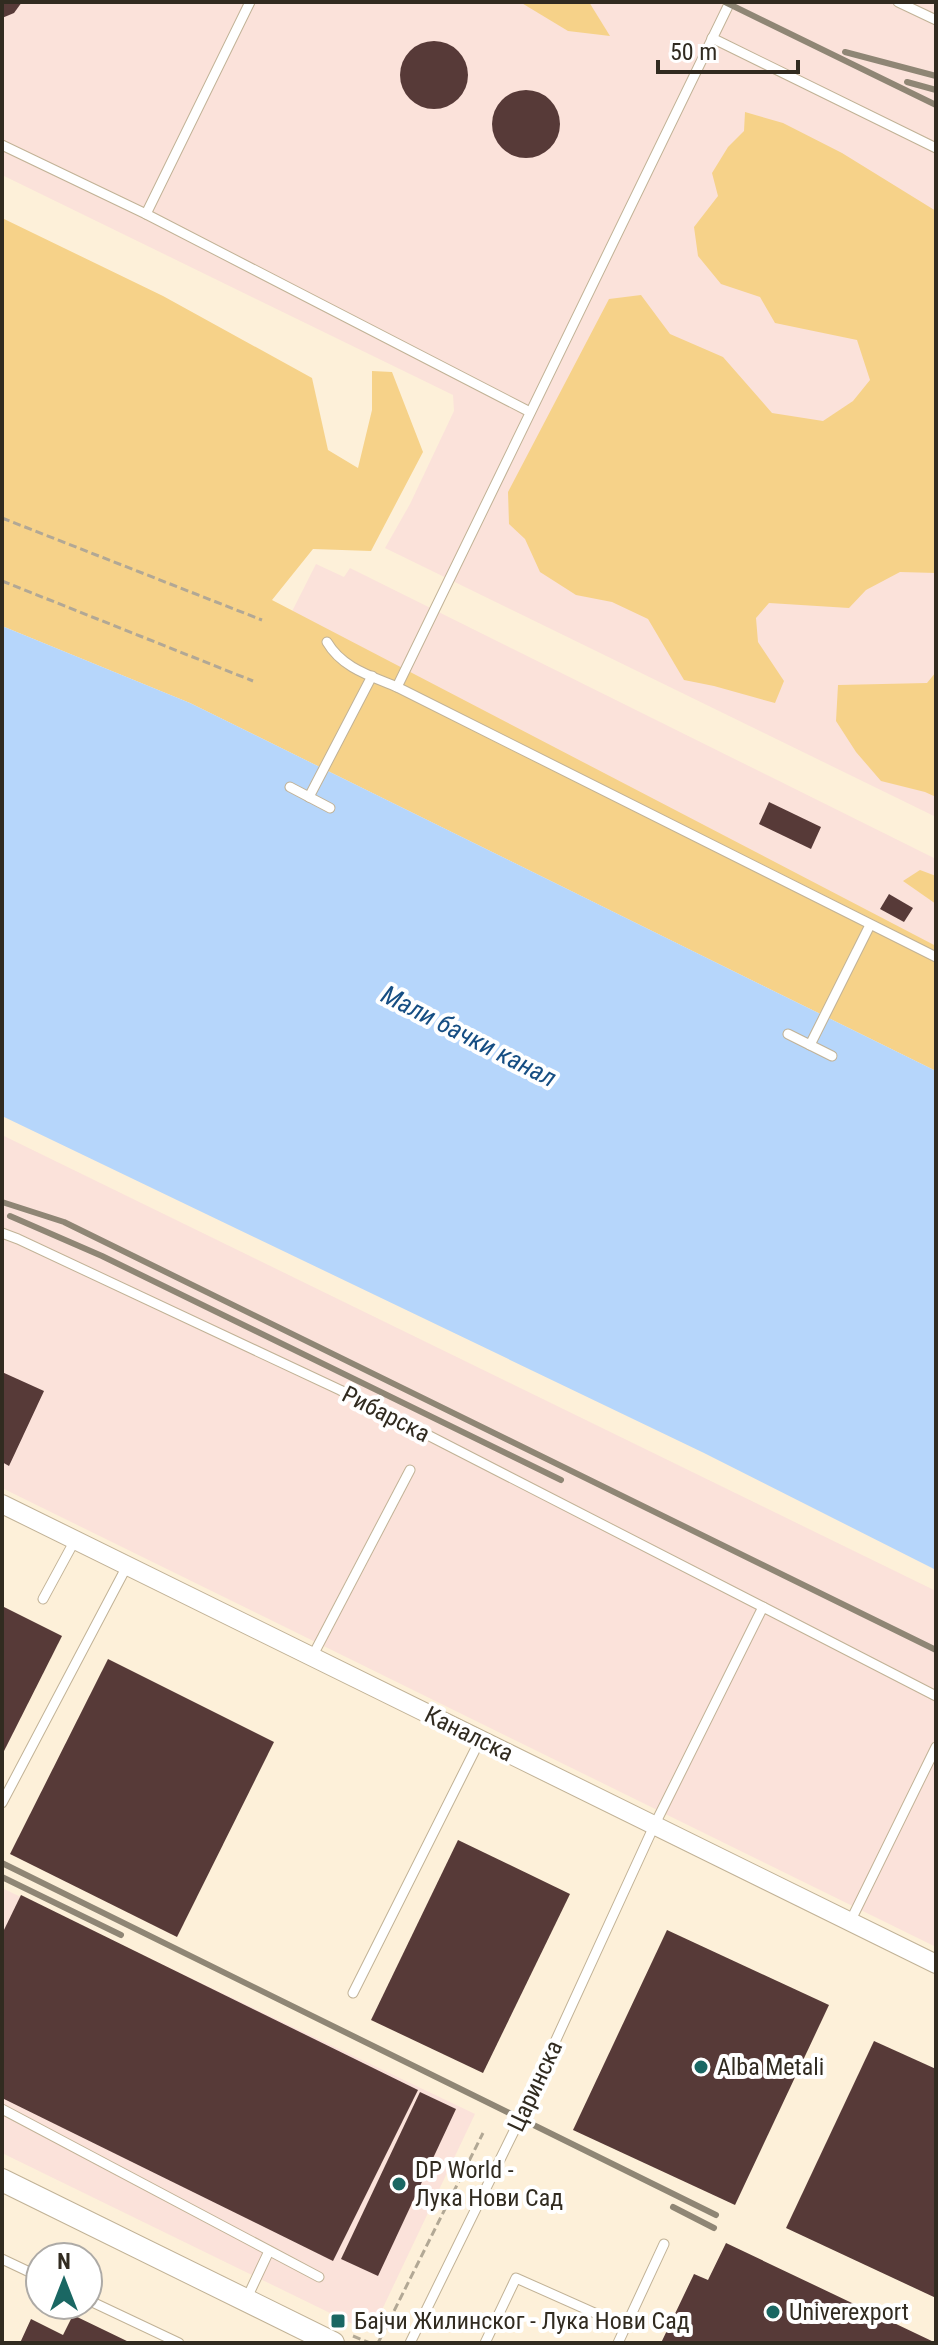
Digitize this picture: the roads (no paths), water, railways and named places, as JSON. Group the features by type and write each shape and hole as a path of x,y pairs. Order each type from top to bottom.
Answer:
{"street":[{"name":"Каналска","path":"2,1504 936,1964"},
{"path":"2,2180 246,2300 341,2338"}],"lane":[{"path":"146,214 250,2"},
{"path":"397,687 730,2"},
{"path":"898,2 936,20"},
{"path":"712,38 936,148"},
{"path":"2,145 146,214 530,412"},
{"path":"327,642 349,666 397,687 936,957"},
{"path":"309,797 372,676"},
{"path":"290,787 330,808"},
{"path":"810,1045 870,925"},
{"path":"788,1034 832,1056"},
{"name":"Рибарска","path":"2,1233 340,1390 936,1696"},
{"path":"312,1657 410,1470"},
{"path":"43,1599 75,1540"},
{"path":"2,1803 127,1566"},
{"name":"Царинска","path":"410,2343 516,2127 654,1826 763,1607"},
{"path":"353,1993 480,1740"},
{"path":"850,1922 936,1747"},
{"path":"2,2109 319,2277"},
{"path":"618,2343 664,2244"},
{"path":"246,2300 269,2251"},
{"path":"2,2259 24,2269"},
{"path":"485,2343 516,2278 626,2327"},
{"path":"104,2308 179,2343"}],"water":[{"name":"Мали бачки канал","path":"2,626 190,703 936,1071 936,1570 704,1453 2,1116"}],"railway":[{"path":"725,2 936,105"},
{"path":"845,52 936,76"},
{"path":"907,82 936,90"},
{"path":"2,1202 64,1222 936,1650"},
{"path":"10,1216 102,1256 561,1480"},
{"path":"2,1863 716,2215"},
{"path":"2,1877 121,1935"},
{"path":"673,2207 714,2228"}],"place":[{"name":"Alba Metali","path":"701,2067"},
{"name":"DP World - Лука Нови Сад","path":"399,2184"},
{"name":"Univerexport","path":"773,2312"},
{"name":"Бајчи Жилинског - Лука Нови Сад","path":"338,2321"}]}
